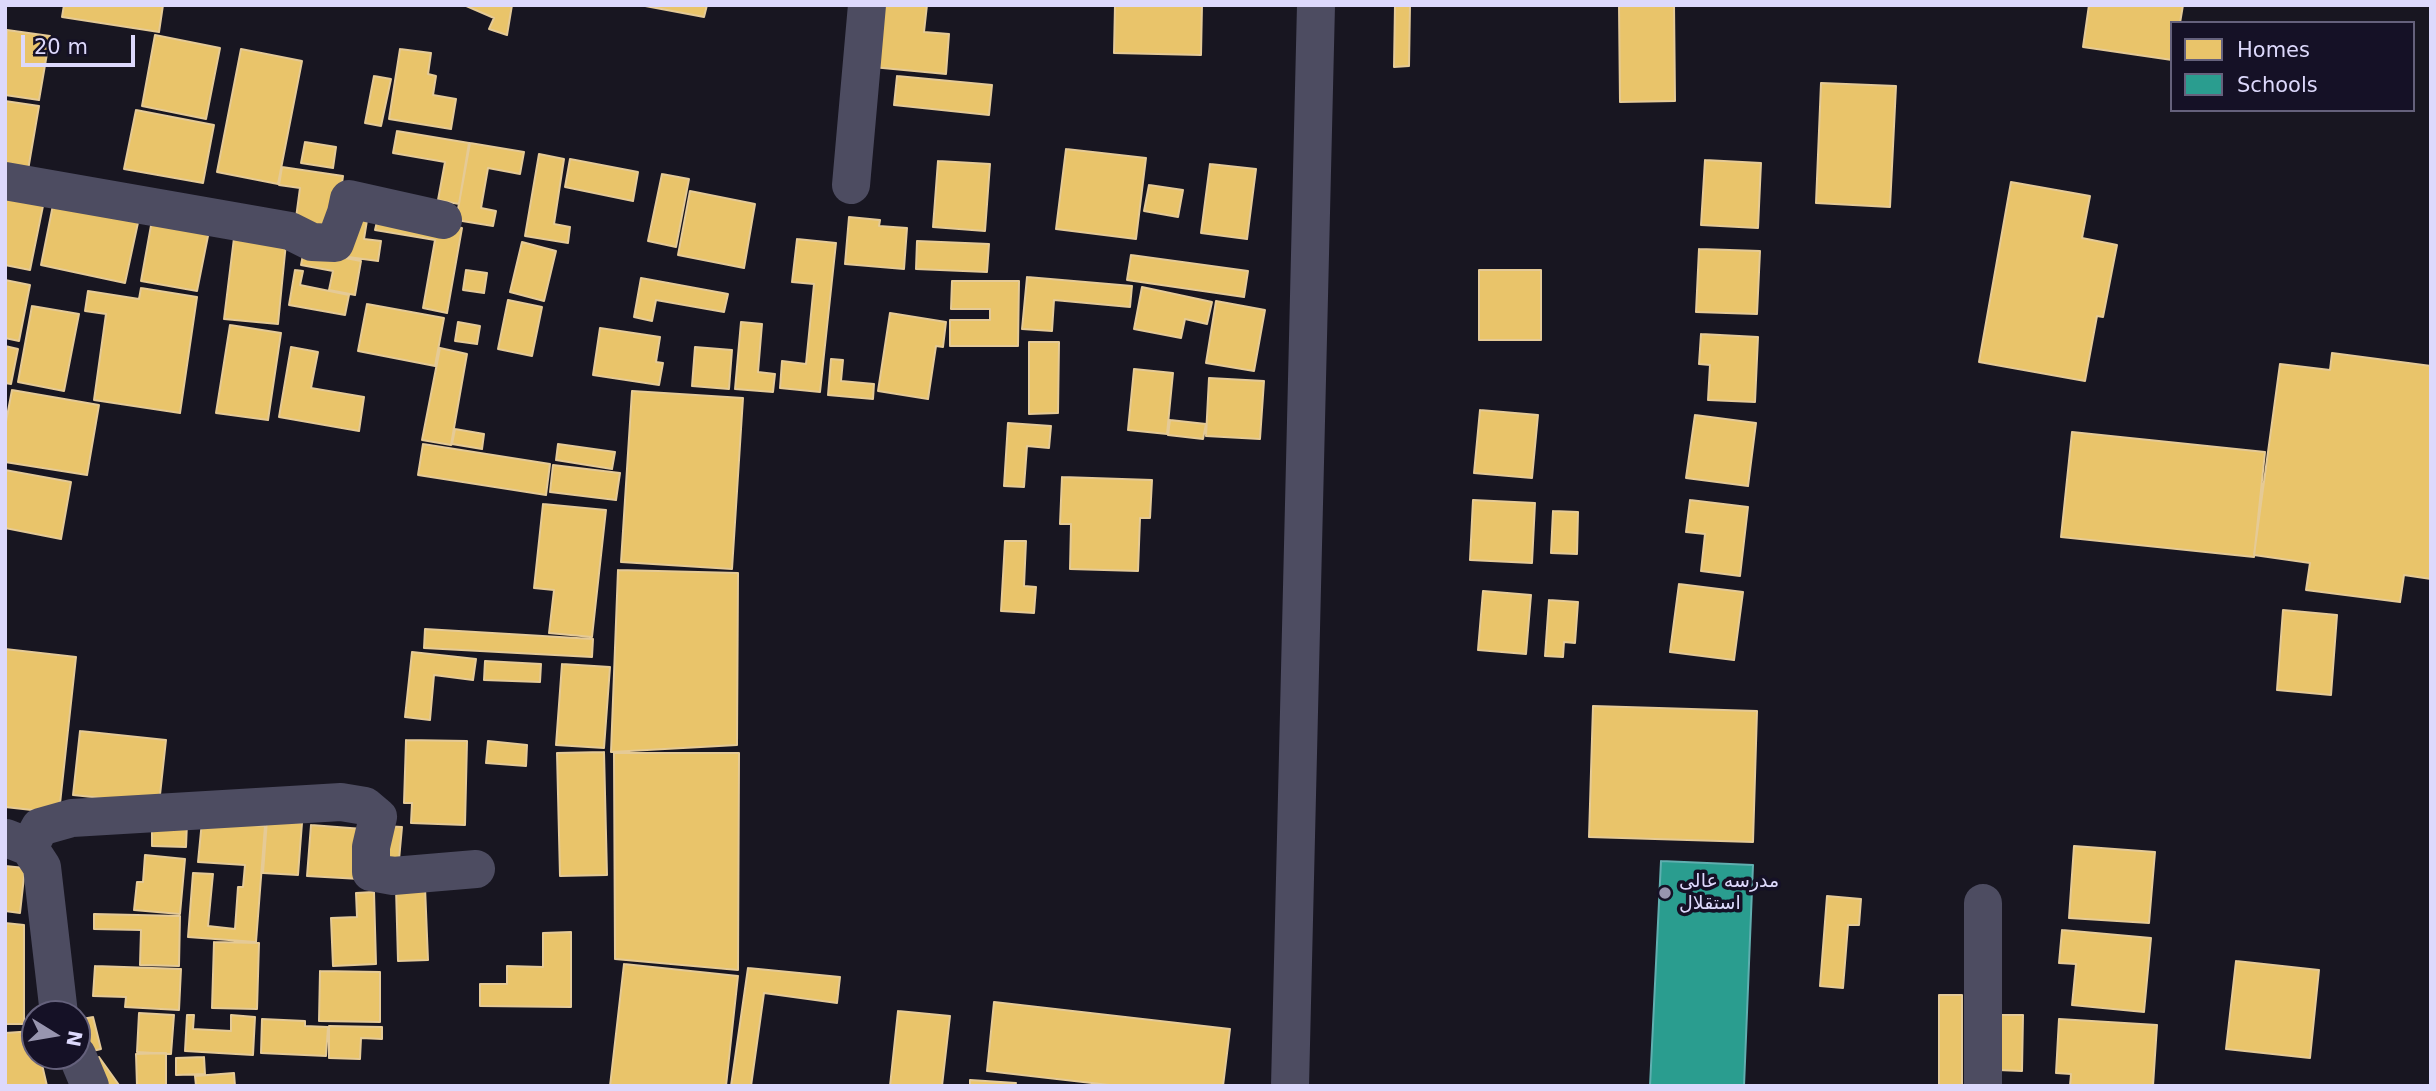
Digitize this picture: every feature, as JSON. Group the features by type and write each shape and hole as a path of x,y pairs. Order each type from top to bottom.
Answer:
{"street":[{"path":"851,185 867,5"},
{"path":"1290,1086 1316,5"},
{"path":"5,181 290,231 312,242 335,243 349,199 443,220"},
{"path":"57,1000 42,867 17,842 40,827 72,818 341,802 365,806 378,817 371,847 371,872 393,876 476,869"},
{"path":"1983,903 1983,1086"}],"building: Homes":[{"path":"64,5 163,5 159,32 62,17"},
{"path":"464,5 512,5 507,35 489,29 494,18"},
{"path":"640,5 707,5 704,17"},
{"path":"878,5 927,5 924,32 949,34 946,74 872,67"},
{"path":"1115,5 1202,5 1201,55 1114,53"},
{"path":"1395,5 1410,5 1409,66 1394,67"},
{"path":"1619,5 1674,5 1675,101 1620,102"},
{"path":"2089,5 2183,5 2180,21 2170,21 2170,60 2083,47"},
{"path":"7,30 50,36 39,100 5,95"},
{"path":"155,35 220,48 206,119 142,106"},
{"path":"241,49 302,61 278,184 217,172"},
{"path":"400,49 431,53 428,74 436,76 433,95 456,99 451,129 389,119"},
{"path":"374,76 391,79 381,126 365,123"},
{"path":"897,76 992,85 989,115 894,105"},
{"path":"1821,83 1896,86 1890,207 1816,203"},
{"path":"5,101 39,106 27,176 5,172"},
{"path":"136,110 214,125 203,183 124,169"},
{"path":"397,131 469,143 459,204 438,200 445,162 393,153"},
{"path":"305,142 336,147 333,168 301,163"},
{"path":"470,143 524,152 520,174 488,168 481,208 496,211 493,226 456,220"},
{"path":"1066,149 1146,158 1136,239 1056,229"},
{"path":"539,154 564,159 554,224 570,227 568,243 525,236"},
{"path":"570,159 638,172 633,201 565,187"},
{"path":"1705,160 1761,163 1758,228 1701,225"},
{"path":"938,161 990,164 985,231 933,227"},
{"path":"1210,164 1256,169 1247,239 1201,233"},
{"path":"282,167 343,176 335,233 296,218 300,188 279,185"},
{"path":"662,174 689,179 676,247 648,241"},
{"path":"2011,182 2090,196 2082,238 2117,245 2103,317 2097,316 2085,381 1979,362"},
{"path":"1149,185 1183,190 1178,217 1144,211"},
{"path":"5,189 45,196 30,270 5,265"},
{"path":"690,191 755,204 744,268 678,255"},
{"path":"54,200 139,218 125,283 41,265"},
{"path":"354,212 368,214 364,239 381,241 378,261 348,257"},
{"path":"379,213 462,228 447,313 423,308 435,240 375,230"},
{"path":"849,217 880,220 879,226 907,228 904,269 845,264"},
{"path":"152,220 209,231 197,291 141,281"},
{"path":"234,238 286,243 278,324 224,319"},
{"path":"797,239 836,243 820,392 780,388 782,361 806,364 814,284 792,282"},
{"path":"917,241 989,244 987,272 916,269"},
{"path":"522,242 556,251 544,301 510,292"},
{"path":"1699,249 1760,251 1757,314 1696,312"},
{"path":"304,250 361,261 355,295 329,290 333,271 301,265"},
{"path":"1131,255 1248,271 1244,297 1127,280"},
{"path":"295,270 303,271 300,285 349,295 345,315 289,305"},
{"path":"466,270 487,273 484,293 463,290"},
{"path":"1479,270 1541,270 1541,340 1479,340"},
{"path":"1027,277 1132,286 1130,307 1054,300 1052,331 1022,329"},
{"path":"641,278 728,294 724,312 656,300 652,321 634,317"},
{"path":"5,280 30,285 19,341 5,338"},
{"path":"952,281 1019,281 1018,346 950,346 950,320 990,320 990,309 951,309"},
{"path":"1142,287 1212,302 1207,324 1185,319 1181,338 1134,329"},
{"path":"141,288 197,297 180,413 94,400 106,314 85,311 88,291 139,299"},
{"path":"508,300 542,307 532,356 498,349"},
{"path":"1216,301 1265,310 1254,371 1206,363"},
{"path":"367,304 444,318 435,366 358,351"},
{"path":"32,306 79,314 64,391 18,382"},
{"path":"890,313 946,322 943,347 936,346 928,399 878,391"},
{"path":"458,322 480,326 477,344 455,341"},
{"path":"741,322 762,324 758,372 775,374 773,392 735,389"},
{"path":"230,325 281,333 268,420 216,413"},
{"path":"600,328 660,337 656,362 663,363 659,385 593,375"},
{"path":"1701,334 1758,337 1755,402 1708,400 1710,365 1699,364"},
{"path":"1029,342 1059,342 1058,413 1029,414"},
{"path":"5,346 18,349 11,384 5,383"},
{"path":"291,347 318,352 311,388 364,397 359,431 279,417"},
{"path":"695,347 732,350 729,389 692,386"},
{"path":"440,348 467,354 451,445 422,440"},
{"path":"2332,353 2431,366 2431,579 2404,575 2400,602 2306,590 2310,563 2254,555 2280,364 2330,370"},
{"path":"831,359 843,360 841,381 874,384 873,399 828,395"},
{"path":"1134,369 1173,373 1167,434 1128,430"},
{"path":"1209,378 1264,381 1260,439 1206,436"},
{"path":"12,390 99,405 87,475 5,462 5,427"},
{"path":"632,391 743,398 732,569 621,562"},
{"path":"1480,410 1538,415 1532,478 1474,473"},
{"path":"1695,415 1756,423 1748,486 1686,478"},
{"path":"1170,420 1206,424 1203,439 1168,435"},
{"path":"1008,423 1051,426 1049,448 1027,446 1024,487 1004,486"},
{"path":"455,429 484,434 482,449 452,444"},
{"path":"2072,432 2265,452 2254,557 2061,537"},
{"path":"423,444 550,464 546,495 418,475"},
{"path":"558,444 615,452 612,469 556,460"},
{"path":"553,465 620,473 616,500 550,492"},
{"path":"5,470 71,482 61,539 5,528"},
{"path":"1062,477 1152,480 1150,518 1140,518 1138,571 1070,569 1071,524 1060,524"},
{"path":"1473,500 1535,503 1532,563 1470,560"},
{"path":"1690,500 1748,507 1740,576 1701,571 1705,534 1686,532"},
{"path":"543,504 606,510 592,637 549,633 554,590 534,588"},
{"path":"1553,511 1578,512 1577,554 1551,553"},
{"path":"1005,541 1026,541 1024,586 1036,587 1034,613 1001,611"},
{"path":"618,570 738,573 737,745 611,752"},
{"path":"1679,584 1743,592 1734,660 1670,652"},
{"path":"1483,591 1531,595 1526,654 1478,650"},
{"path":"1549,600 1578,602 1575,643 1564,642 1563,657 1545,656"},
{"path":"2283,610 2337,615 2331,695 2277,690"},
{"path":"425,629 593,639 592,657 424,648"},
{"path":"5,649 76,657 59,813 5,807"},
{"path":"412,652 476,659 473,680 434,675 430,720 405,717"},
{"path":"485,661 541,664 540,682 484,680"},
{"path":"562,664 610,667 604,748 556,745"},
{"path":"1593,706 1757,711 1753,842 1589,837"},
{"path":"80,731 166,740 159,804 73,795"},
{"path":"406,740 467,741 465,825 411,823 412,803 404,803"},
{"path":"488,741 527,745 526,766 486,763"},
{"path":"604,752 607,875 560,876 557,753"},
{"path":"614,753 739,753 738,970 615,959"},
{"path":"267,820 302,823 298,875 263,873"},
{"path":"202,821 265,826 256,942 188,937 193,873 213,874 208,926 235,929 238,887 243,887 245,865 198,862"},
{"path":"152,822 187,823 186,847 152,846"},
{"path":"311,825 363,829 360,879 307,876"},
{"path":"382,826 402,827 398,871 379,869"},
{"path":"2074,846 2155,852 2149,923 2069,918"},
{"path":"145,855 185,859 180,914 134,910 137,882 143,882"},
{"path":"5,866 25,868 20,913 5,911"},
{"path":"425,887 428,960 398,961 396,888"},
{"path":"374,892 376,964 333,966 331,918 357,917 356,893"},
{"path":"1827,896 1861,899 1859,925 1848,925 1843,988 1820,986"},
{"path":"94,914 180,916 179,966 140,965 141,930 94,929"},
{"path":"5,923 24,925 24,1000 21,1000 21,1024 5,1024"},
{"path":"2062,930 2151,938 2144,1012 2072,1005 2076,964 2059,963"},
{"path":"571,932 571,1007 480,1006 480,984 507,984 507,966 543,967 543,933"},
{"path":"214,942 259,943 257,1009 212,1008"},
{"path":"2236,961 2319,970 2310,1058 2226,1049"},
{"path":"624,964 738,976 726,1086 610,1086"},
{"path":"95,966 181,969 179,1010 125,1007 126,997 93,996"},
{"path":"748,968 840,977 837,1003 764,993 751,1086 731,1086"},
{"path":"320,971 380,972 380,1022 319,1021"},
{"path":"1939,995 1962,995 1962,1086 1939,1086"},
{"path":"994,1002 1230,1029 1223,1086 1118,1086 987,1071"},
{"path":"898,1011 950,1016 942,1086 890,1086"},
{"path":"139,1013 174,1015 171,1054 137,1052"},
{"path":"187,1015 194,1015 193,1029 231,1031 231,1015 255,1017 253,1055 185,1051"},
{"path":"2000,1015 2023,1015 2022,1071 1998,1070"},
{"path":"91,1017 101,1049 91,1051"},
{"path":"262,1019 305,1021 305,1026 328,1027 326,1056 261,1053"},
{"path":"2059,1019 2157,1025 2153,1086 2070,1086 2071,1074 2056,1073"},
{"path":"329,1026 382,1027 382,1039 361,1038 360,1059 329,1058"},
{"path":"21,1032 21,1070 43,1070 47,1086 5,1086 5,1033"},
{"path":"166,1053 166,1086 137,1086 136,1054"},
{"path":"99,1057 119,1085 96,1086 85,1070 91,1070 91,1062"},
{"path":"204,1057 205,1074 176,1075 176,1058"},
{"path":"234,1073 235,1086 196,1086 195,1076"},
{"path":"970,1080 1016,1083 1015,1086 970,1086"}],"building: Schools":[{"path":"1661,861 1753,865 1744,1086 1650,1086"}],"place":[{"name":"مدرسه عالی استقلال","path":"1665,893"}]}
